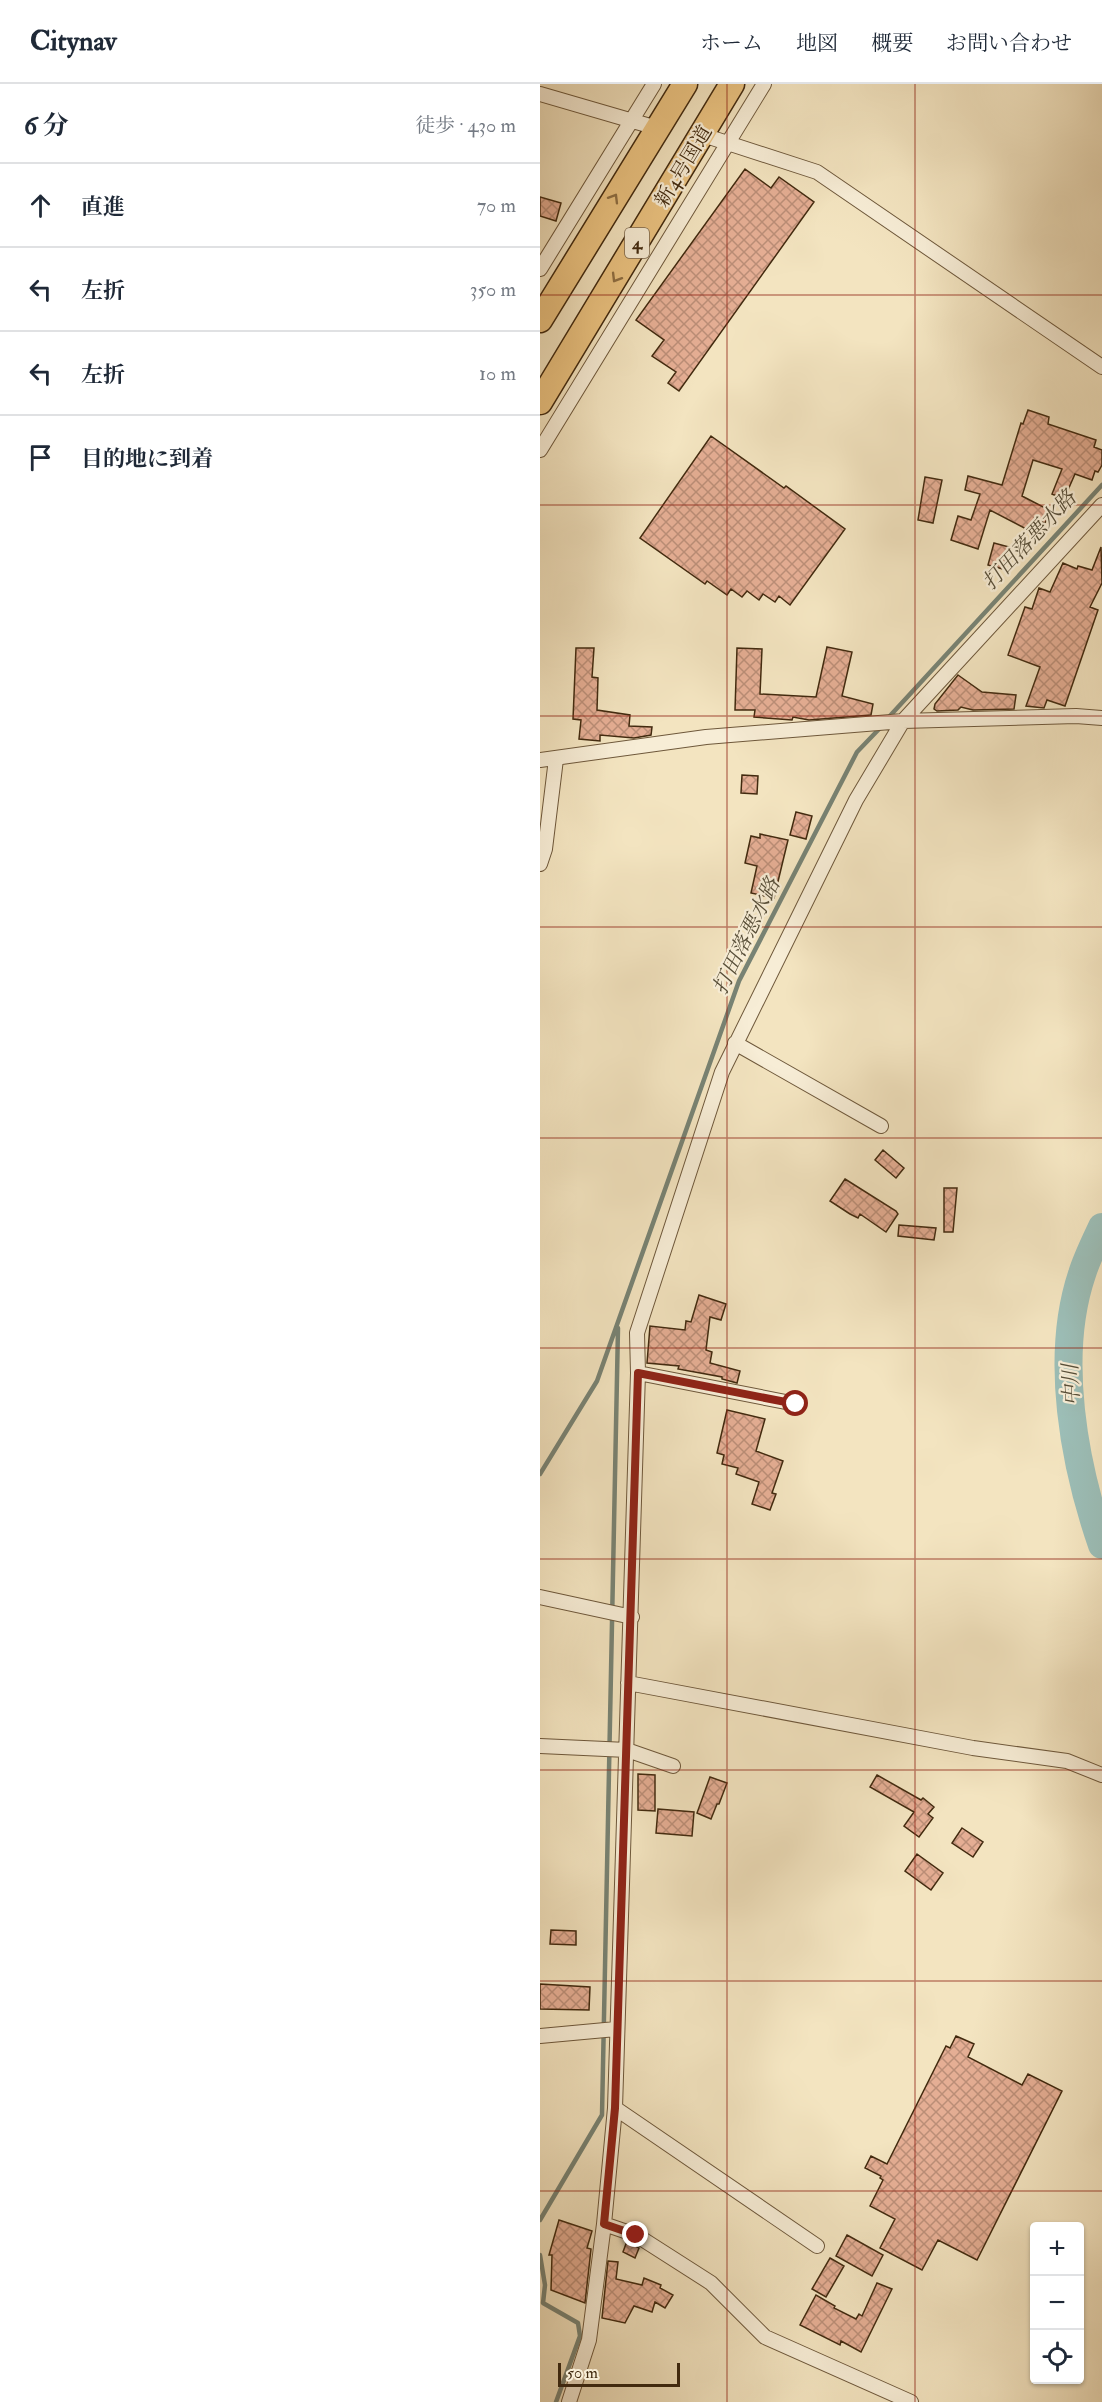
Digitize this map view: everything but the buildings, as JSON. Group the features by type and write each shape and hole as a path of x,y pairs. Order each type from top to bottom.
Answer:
{"highway":[{"name":"新4号国道","path":"540,320 685,84"},
{"name":"新4号国道","path":"540,402 732,84"}],"street":[{"path":"540,269 654,84"},
{"path":"540,450 764,84"},
{"path":"540,94 657,128"},
{"path":"703,135 817,172 1102,367"},
{"path":"569,2402 589,2340 604,2224 615,2108 632,1617 637,1333 722,1072 856,800 903,721 1102,505"},
{"path":"540,760 706,737 903,721 1076,716 1102,718"},
{"path":"540,864 556,759"},
{"path":"735,1043 881,1126"},
{"path":"638,1373 796,1404"},
{"path":"540,1597 632,1617"},
{"path":"628,1683 973,1748 1066,1761 1102,1775"},
{"path":"540,1746 627,1750 673,1766"},
{"path":"540,2036 616,2029"},
{"path":"615,2108 817,2246"},
{"path":"604,2224 636,2235 711,2283 765,2337 911,2402"}],"waterway":[{"name":"打田落悪水路","path":"888,718 1102,485"},
{"name":"打田落悪水路","path":"540,1474 597,1381 739,981 857,752 881,727"},
{"name":"中川","path":"1102,1227 1084,1268 1074,1306 1069,1340 1071,1410 1076,1446 1083,1480 1102,1545"},
{"path":"540,2220 602,2115 618,1328"},
{"path":"540,2255 545,2285 543,2303 578,2323 580,2336 556,2402"}],"route":[{"path":"636,2235 604,2224 615,2108 638,1373 796,1404"}]}
